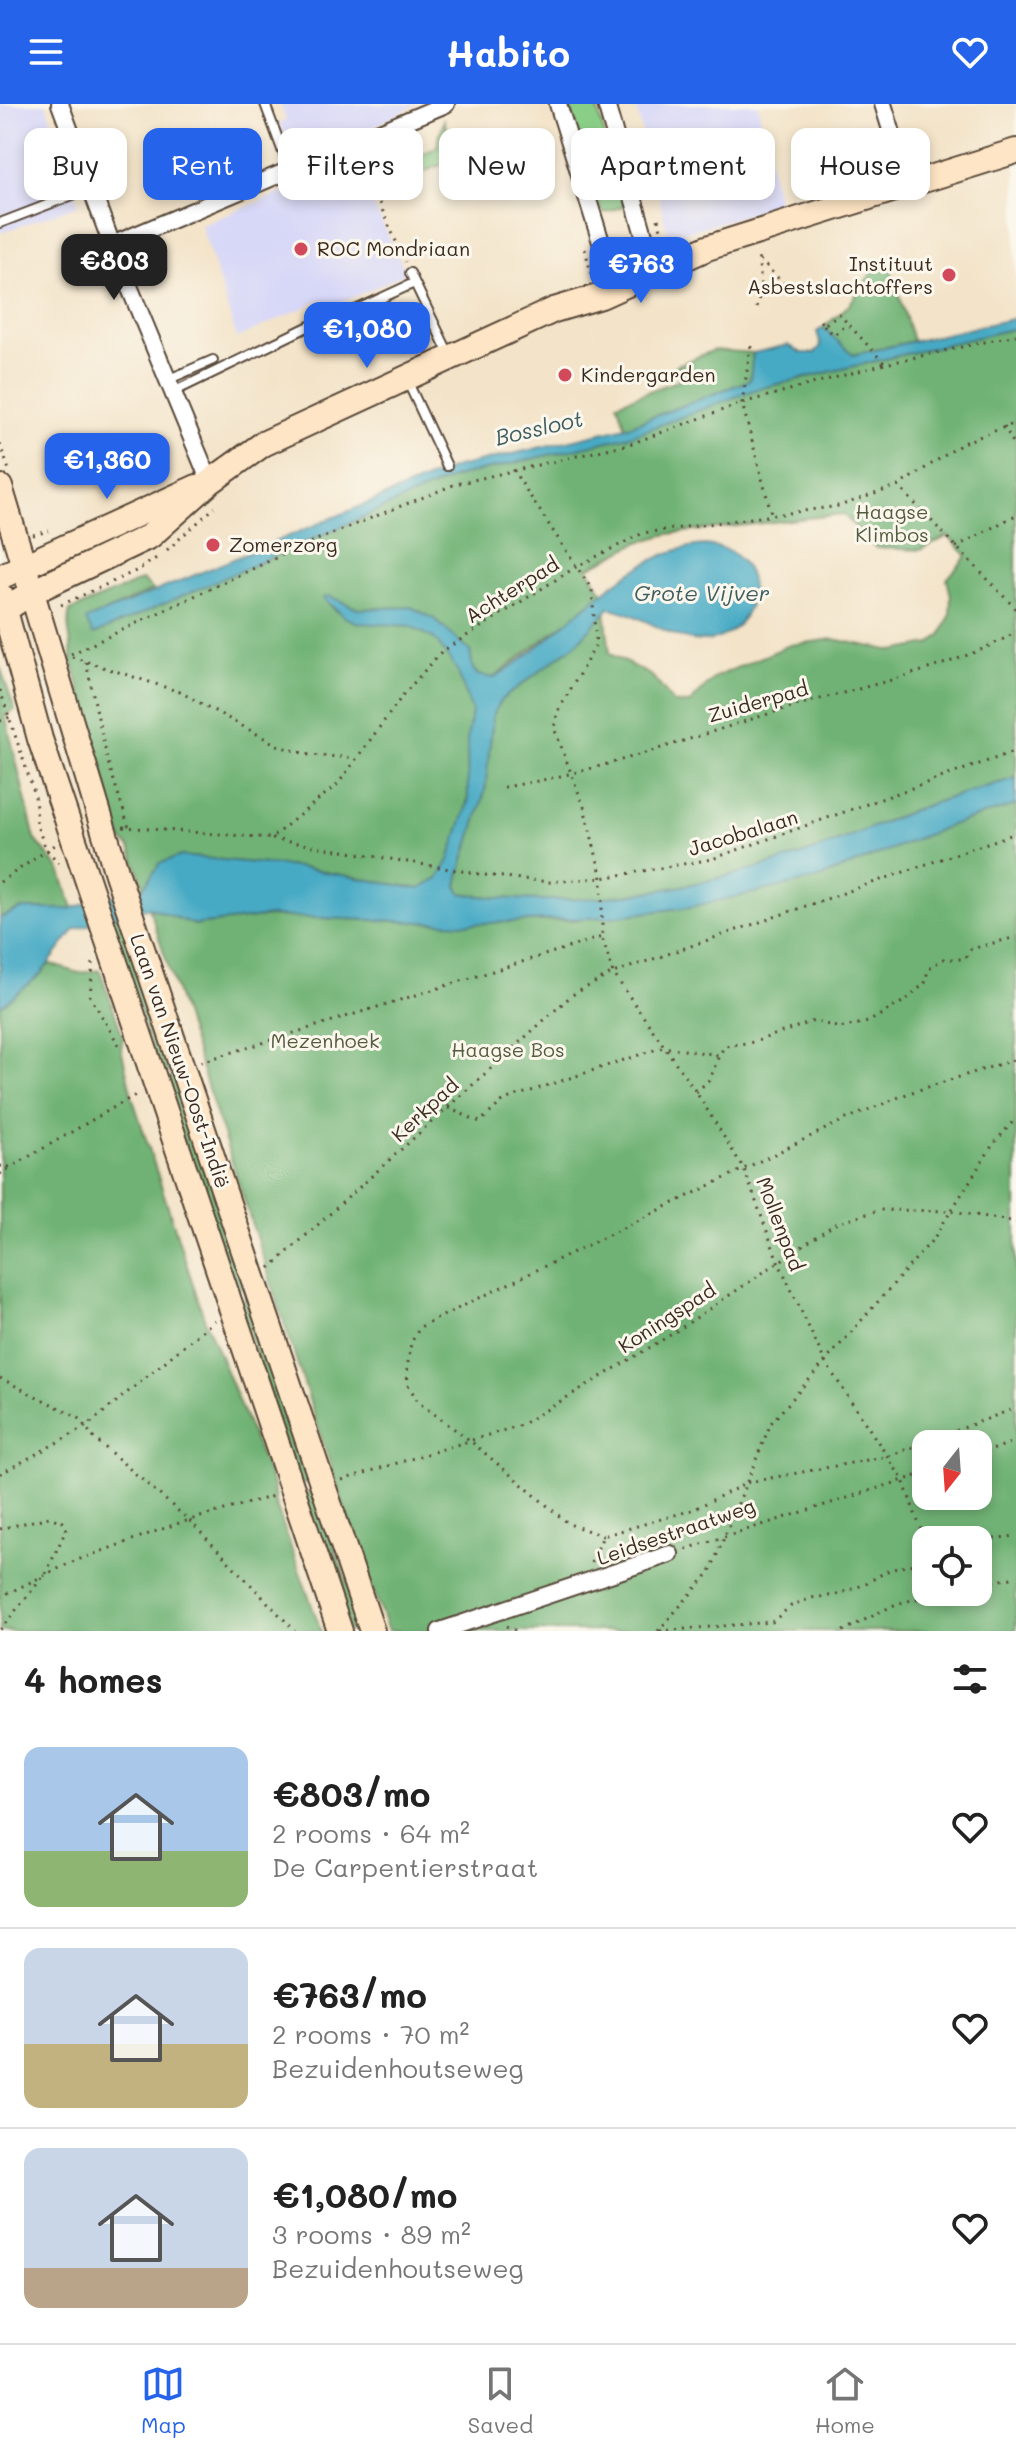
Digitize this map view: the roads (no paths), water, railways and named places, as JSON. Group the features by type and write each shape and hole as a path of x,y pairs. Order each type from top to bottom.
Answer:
{"main road":[{"path":"930,178 1016,151"},
{"path":"1,606 150,536 217,490 263,444 652,266 860,200"},
{"name":"Laan van Nieuw-Oost-Indië","path":"0,487 117,874 372,1631"},
{"path":"0,577 217,490"},
{"name":"Laan van Nieuw-Oost-Indië","path":"1,606 40,739 89,884 101,950 155,1083 340,1631"}],"street":[{"path":"60,104 69,128"},
{"path":"392,128 446,104"},
{"path":"558,104 613,283"},
{"path":"606,104 652,266"},
{"path":"883,104 890,128"},
{"path":"112,245 278,177"},
{"path":"95,200 170,386 217,490"},
{"name":"Leidsestraatweg","path":"440,1631 670,1554"}],"lane":[{"path":"265,104 278,139"},
{"path":"0,223 60,200"},
{"path":"410,273 451,358"},
{"path":"336,319 414,283"},
{"path":"170,386 320,321"},
{"path":"170,386 213,360"},
{"path":"411,389 447,466"}],"water":[{"path":"1016,318 1016,328 757,389 630,436 455,477 93,635 86,620 453,468 626,427 750,380 753,353 788,345 802,353 815,353 821,346 817,332 823,328 853,355"},
{"name":"Grote Vijver","path":"706,545 732,553 746,567 751,581 752,595 748,608 731,631 718,638 692,640 609,608 577,643 501,700 493,715 485,791 459,876 457,886 461,893 546,900 588,899 674,888 798,856 929,805 1016,778 1016,805 951,825 817,879 690,907 610,917 469,924 271,916 195,925 149,907 75,929 40,975 0,1007 0,918 21,909 69,909 144,887 160,863 181,856 297,867 420,889 438,879 449,860 468,802 467,738 472,712 457,670 435,639 411,626 359,623 346,618 323,598 329,596 358,609 411,607 433,618 470,651 473,669 478,675 493,678 518,662 594,599 648,562 676,550"}],"place":[{"name":"ROC Mondriaan","path":"301,249"},
{"name":"Instituut Asbestslachtoffers","path":"949,275"},
{"name":"Kindergarden","path":"565,375"},
{"name":"Zomerzorg","path":"213,545"}],"water label":[{"name":"Bossloot","path":"539,428"}],"park label":[{"name":"Haagse Klimbos","path":"892,524"},
{"name":"Mezenhoek","path":"325,1041"},
{"name":"Haagse Bos","path":"508,1050"}]}
